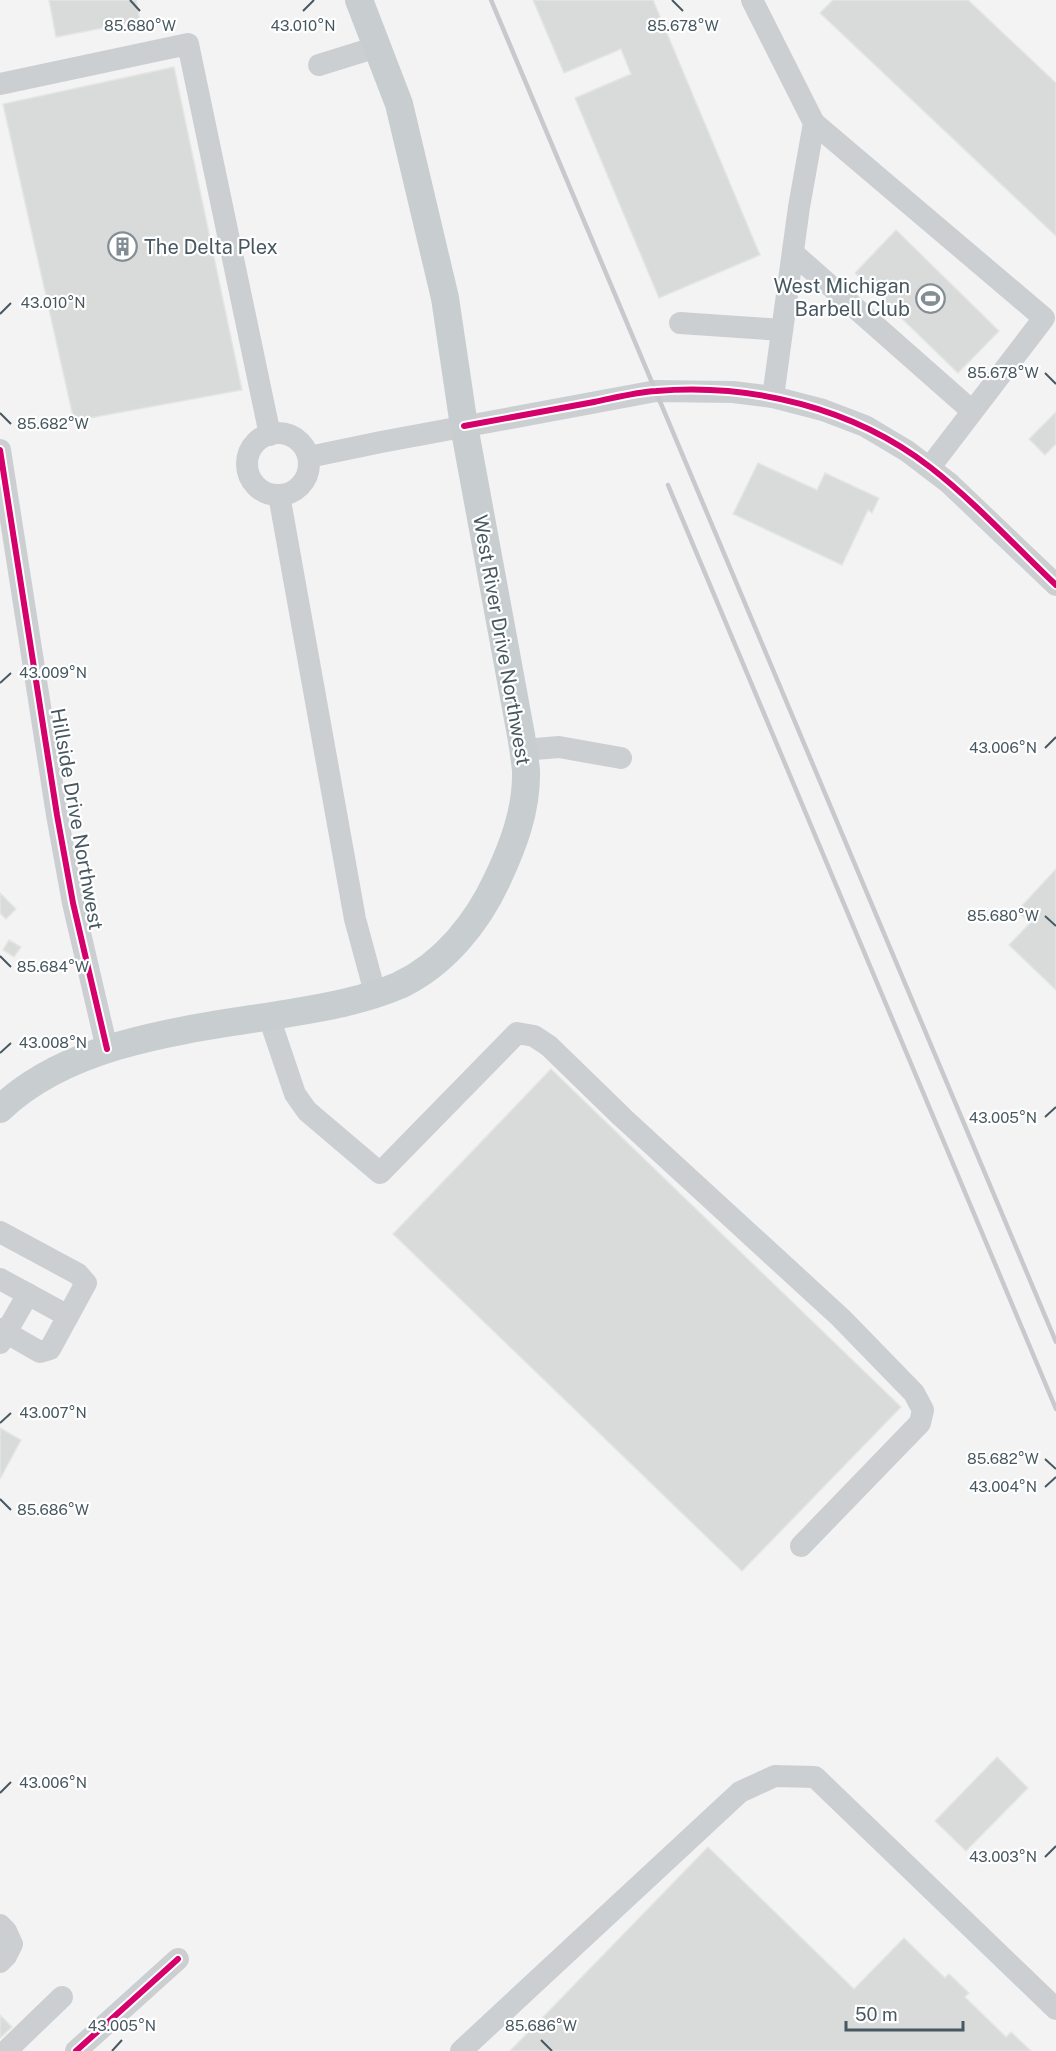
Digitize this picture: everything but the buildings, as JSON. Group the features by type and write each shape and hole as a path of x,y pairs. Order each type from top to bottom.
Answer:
{"main road":[{"name":"West River Drive Northwest","path":"107,1049 158,1036 356,1000 400,984 424,970 469,929 485,906 508,857 523,811 526,772 523,750 464,426 445,298 399,104 359,0"},
{"path":"0,1109 25,1089 45,1077 107,1049"}],"street":[{"path":"752,0 814,123 1050,323 972,411 930,467"},
{"path":"0,84 188,44 270,435"},
{"path":"319,65 377,47"},
{"path":"772,397 814,123"},
{"path":"793,253 972,411"},
{"path":"680,323 782,330"},
{"path":"309,457 656,391 733,392 772,397 823,410 865,426 907,451 930,467 1055,581"},
{"path":"286,434 294,437 301,443 309,457 309,466 303,483 288,494 269,494 261,490 255,484 248,468 248,459 255,444 270,435 286,434"},
{"name":"Hillside Drive Northwest","path":"0,450 57,815 73,903 107,1049"},
{"path":"279,495 355,919 375,993"},
{"path":"523,750 559,747 621,758"},
{"path":"269,1017 295,1094 308,1111 380,1173 518,1033 534,1036 549,1046 622,1117 841,1318 914,1393 923,1410 920,1423 801,1546"},
{"path":"0,1232 78,1274 86,1283 50,1350 40,1352 2,1335 28,1294"},
{"path":"0,1279 68,1316"},
{"path":"461,2051 740,1792 775,1776 814,1777 1056,2009"},
{"path":"0,1924 12,1944 0,1962"},
{"path":"76,2051 178,1959"},
{"path":"6,2051 62,1997"}],"railway":[{"path":"491,0 1056,1342"},
{"path":"668,485 1056,1409"}],"cycle path":[{"path":"464,426 656,391 729,391 800,404 869,429 900,446 930,467 979,509 1056,585"},
{"path":"0,450 57,815 73,903 107,1049"},
{"path":"76,2051 178,1959"}],"place":[{"name":"The Delta Plex","path":"123,247"},
{"name":"West Michigan Barbell Club","path":"931,298"}]}
